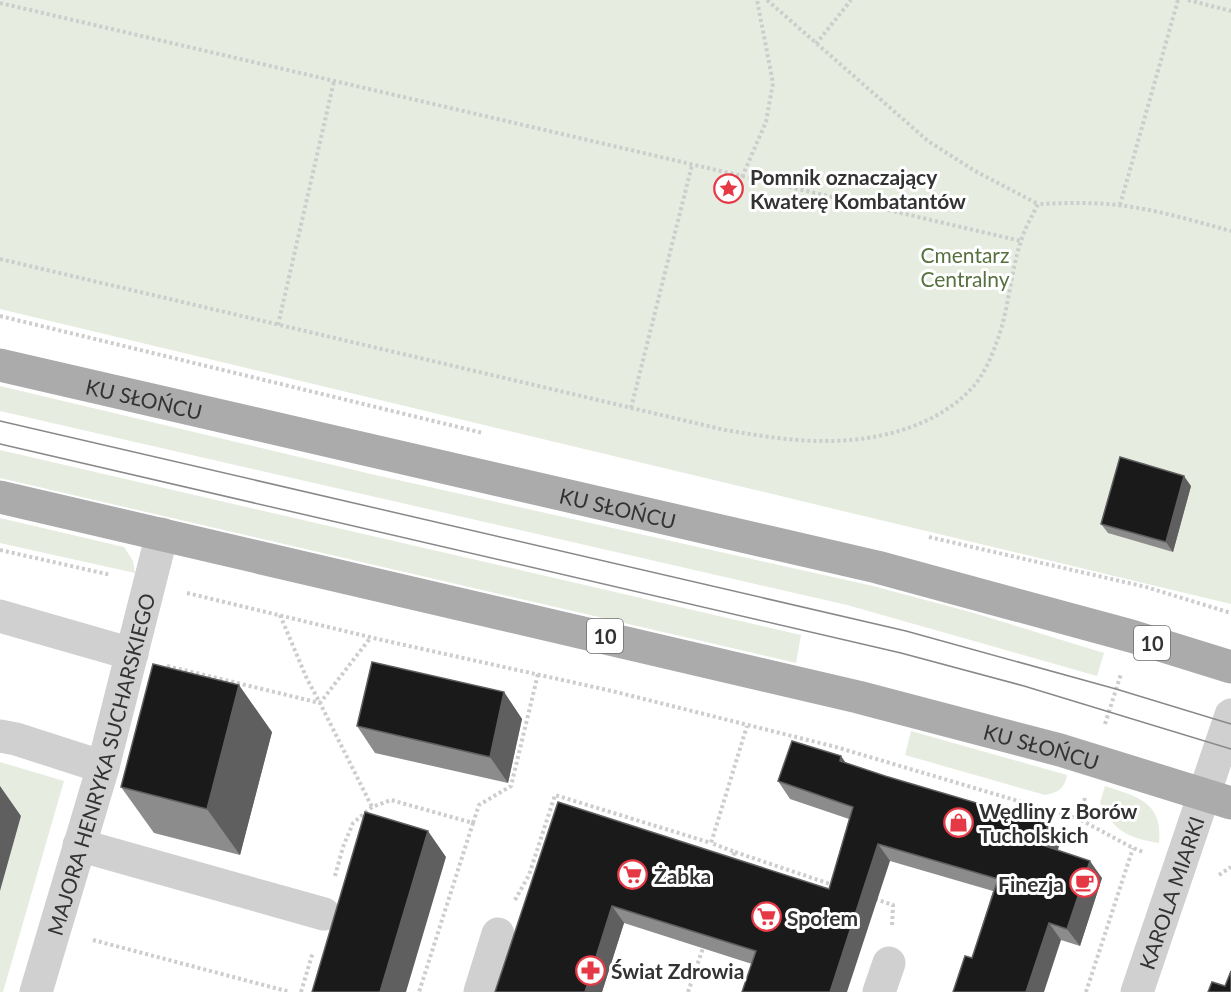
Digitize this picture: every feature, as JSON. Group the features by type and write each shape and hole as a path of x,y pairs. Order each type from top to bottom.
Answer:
{"main road":[{"name":"KU SŁOŃCU","path":"0,364 877,567 1131,636 1231,668"},
{"name":"KU SŁOŃCU","path":"0,497 858,697 1049,747 1218,799"}],"street":[{"name":"MAJORA HENRYKA SUCHARSKIEGO","path":"36,992 103,767 162,534"},
{"path":"0,615 132,654"},
{"path":"1218,799 1231,715"},
{"path":"0,736 103,767"},
{"name":"KAROLA MIARKI","path":"1137,992 1173,882 1218,799"},
{"path":"79,845 324,914"},
{"path":"480,992 498,934"}],"path":[{"path":"742,177 766,122 773,83 758,0"},
{"path":"767,0 928,141 975,171 1038,204 1077,202 1120,205 1231,231"},
{"path":"816,44 851,0"},
{"path":"1120,205 1178,0"},
{"path":"1188,0 1231,11"},
{"path":"0,3 1021,241"},
{"path":"278,325 334,81"},
{"path":"631,408 692,165"},
{"path":"0,259 725,430 774,438 820,441 859,439 893,433 924,422 953,404 973,387 997,342 1021,241 1038,204"},
{"path":"0,316 485,433"},
{"path":"921,535 1146,587 1231,612"},
{"path":"0,550 113,576"},
{"path":"182,592 612,691 836,747 1079,819 1133,849 1144,852"},
{"path":"280,615 307,679 372,807"},
{"path":"320,703 371,637"},
{"path":"164,665 320,703"},
{"path":"1103,734 1122,669"},
{"path":"419,992 479,805 511,786 538,674"},
{"path":"711,843 747,726"},
{"path":"1079,819 1087,791"},
{"path":"498,934 529,875 555,795 711,843 837,886"},
{"path":"301,992 343,847 353,823 372,807 391,800 473,823"},
{"path":"1086,992 1133,849"},
{"path":"728,870 735,852"},
{"path":"871,897 893,905 884,977"},
{"path":"54,930 290,992"},
{"path":"688,992 703,948"}],"green space":[{"name":"Cmentarz Centralny","path":"0,0 1231,0 1231,604 0,309"},
{"path":"0,386 371,474 873,586 974,613 1104,653 1097,676 847,605 0,411"},
{"path":"0,450 801,635 796,663 0,478"},
{"path":"0,518 124,547 133,561 135,573 0,543"},
{"path":"911,731 1067,775 1066,780 1060,789 1045,795 905,755"},
{"path":"0,762 64,781 3,992 0,992 0,891 21,816 0,810"},
{"path":"1105,786 1146,803 1157,818 1159,843 1131,836 1111,821 1100,803"}],"building":[{"path":"1120,457 1184,476 1166,542 1101,524"},
{"path":"372,662 504,692 490,757 357,726"},
{"path":"153,664 239,685 207,809 121,787"},
{"path":"792,741 841,756 840,761 885,776 1048,824 1042,845 1090,861 1067,929 1049,923 1026,992 953,992 965,956 972,958 998,879 878,844 830,992 742,992 756,951 612,906 585,992 495,992 558,802 829,889 853,807 778,781"},
{"path":"365,812 428,831 380,992 312,992"},
{"path":"1231,971 1231,992 1208,992 1212,982 1225,986"}],"tram line":[{"path":"0,421 906,631 1116,689 1231,724"},
{"path":"0,444 901,653 1024,686 1231,749"}],"place":[{"name":"Pomnik oznaczający Kwaterę Kombatantów","path":"729,188"},
{"name":"Wędliny z Borów Tucholskich","path":"958,822"},
{"name":"Żabka","path":"633,875"},
{"name":"Finezja","path":"1085,883"},
{"name":"Społem","path":"766,917"},
{"name":"Świat Zdrowia","path":"590,970"}]}
